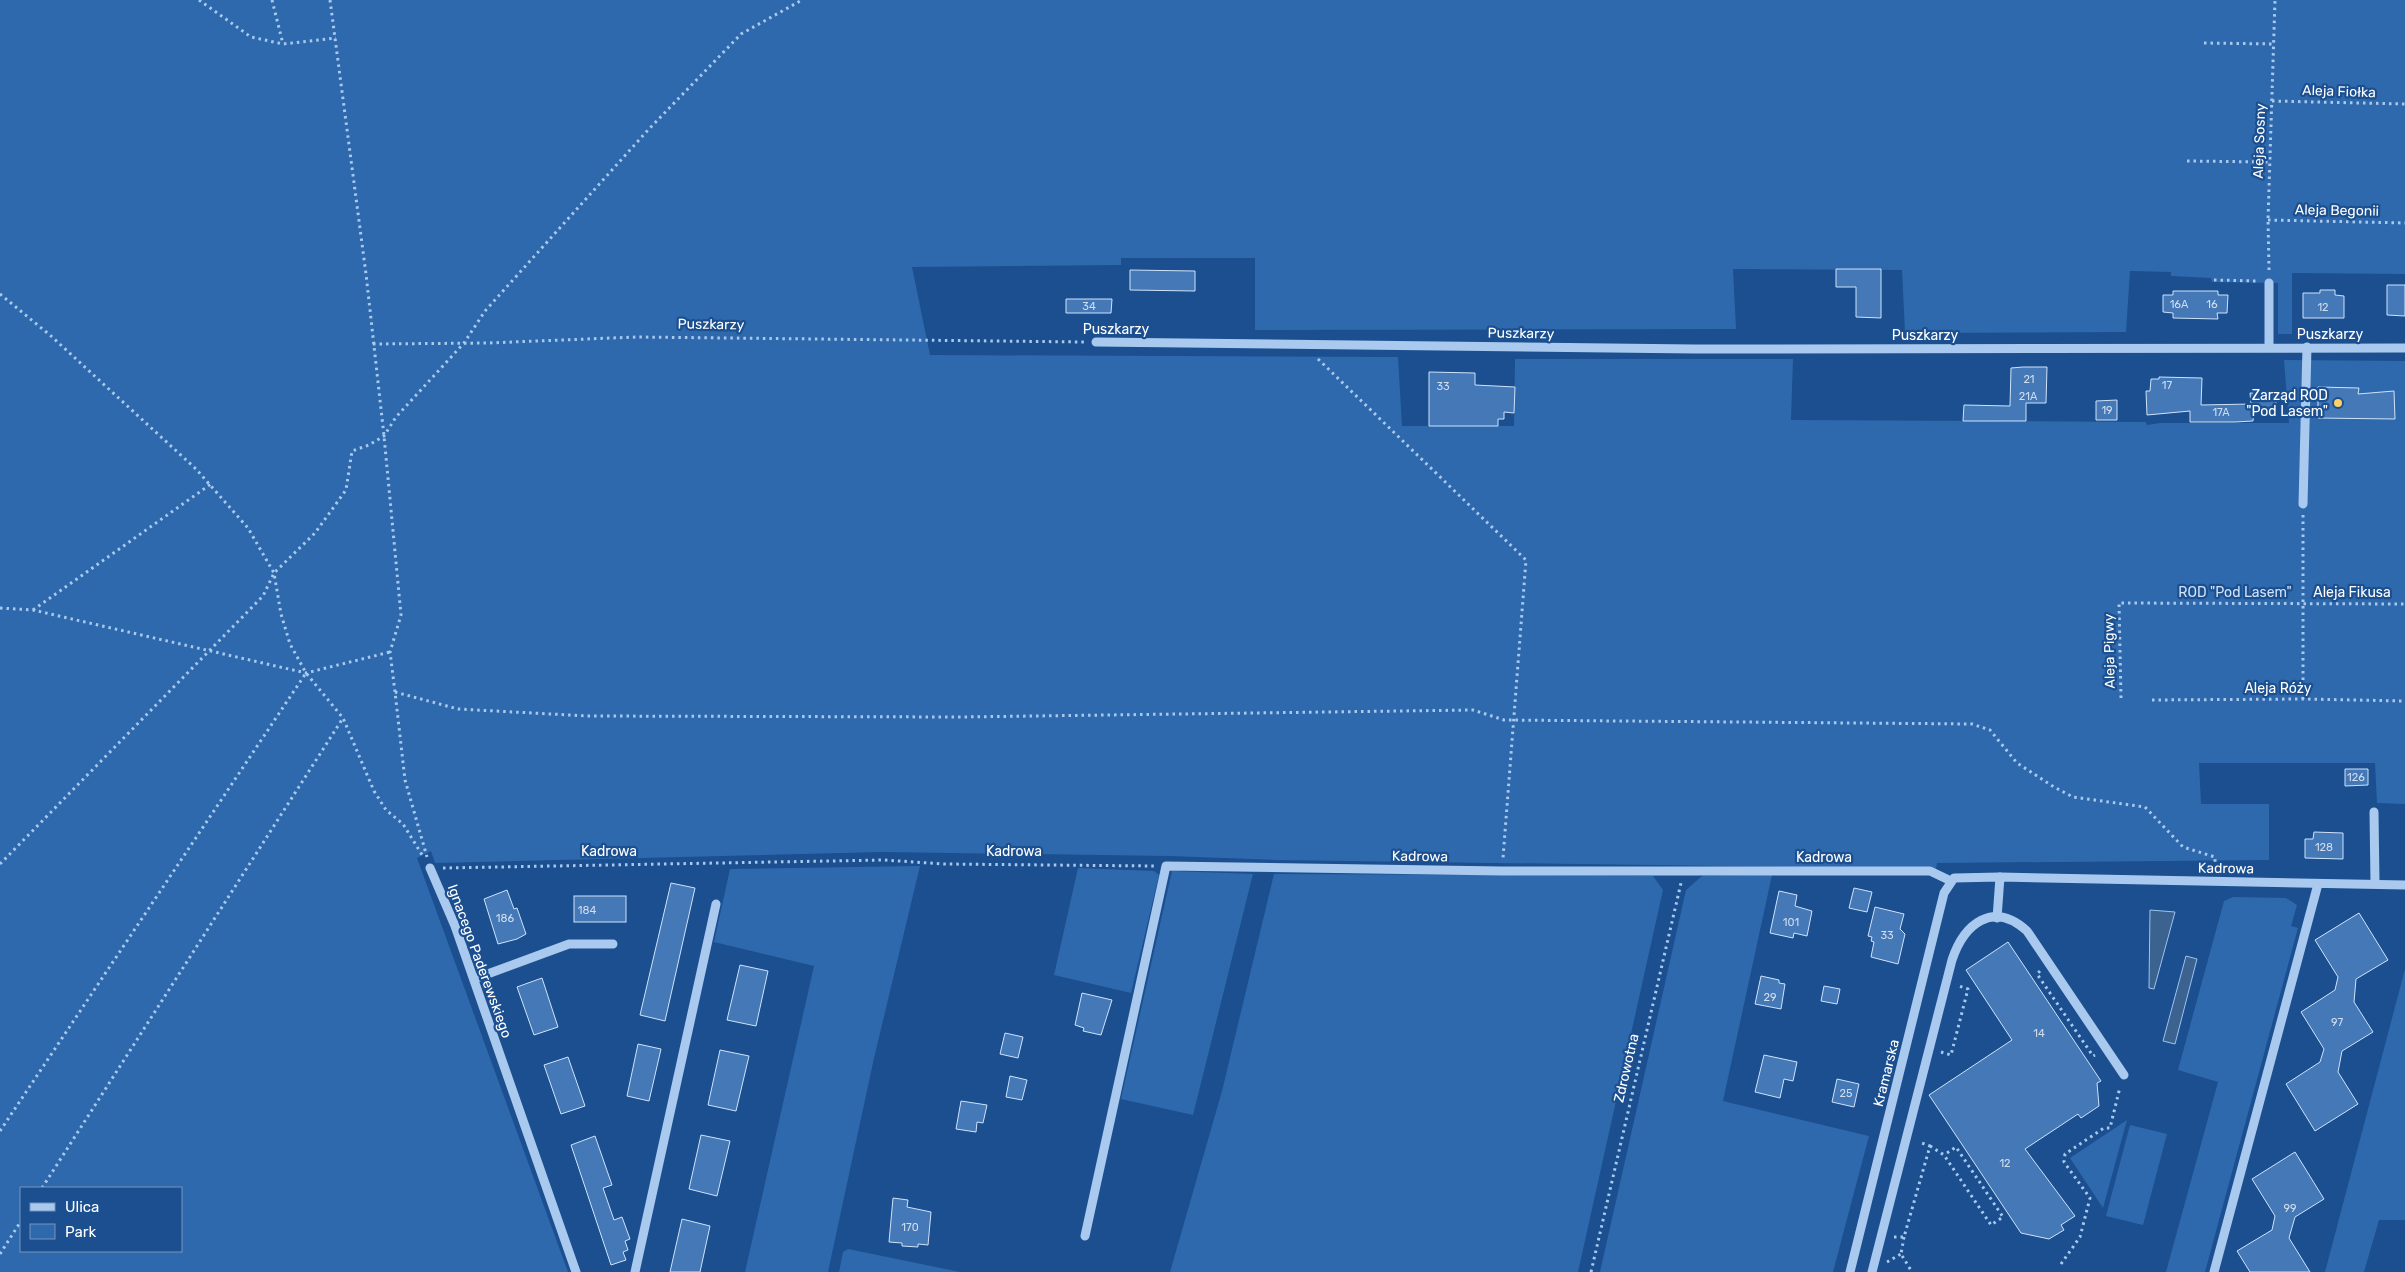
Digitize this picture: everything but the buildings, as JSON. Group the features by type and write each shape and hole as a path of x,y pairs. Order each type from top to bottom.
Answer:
{"street":[{"path":"2269,282 2269,347"},
{"name":"Puszkarzy","path":"1096,342 1695,349 2405,348"},
{"path":"2302,504 2306,347"},
{"path":"2374,812 2375,883"},
{"path":"1085,1236 1166,866"},
{"name":"Kadrowa","path":"1166,866 1502,871 1930,871 1951,881 1960,876 2318,884 2405,884"},
{"name":"Ignacego Paderewskiego","path":"430,868 445,899 474,979 576,1272"},
{"path":"1997,918 2000,877"},
{"name":"Kramarska","path":"1850,1272 1944,893 1951,881"},
{"path":"2214,1272 2318,884"},
{"path":"635,1272 716,904"},
{"path":"1872,1272 1957,945 1962,935 1976,923 1986,918 1997,918 2019,923 2050,964 2124,1075"},
{"path":"474,979 569,944 613,944"}],"path":[{"path":"199,0 251,37 283,44 336,38"},
{"path":"272,0 283,44"},
{"path":"330,0 384,436 401,615 390,652 405,780 430,868"},
{"path":"0,864 263,596 274,573 315,533 346,490 352,451 369,445 384,436 396,417 464,343 485,310 648,130 741,34 802,0"},
{"name":"Aleja Sosny","path":"2269,282 2268,220 2275,0"},
{"path":"2204,43 2274,44"},
{"name":"Aleja Fiołka","path":"2272,101 2405,104"},
{"path":"2187,161 2270,162"},
{"name":"Aleja Begonii","path":"2268,220 2405,223"},
{"path":"2214,280 2269,282"},
{"path":"0,294 51,336 211,484 248,528 274,573 281,614 290,644 306,672 343,718 374,791 386,810 403,824 430,868"},
{"name":"Puszkarzy","path":"373,344 636,337 1096,342"},
{"path":"1302,344 1526,560 1502,871"},
{"path":"33,610 211,484"},
{"path":"2302,504 2303,698"},
{"name":"Aleja Fikusa","path":"2119,603 2405,604"},
{"name":"Aleja Pigwy","path":"2119,603 2120,698"},
{"path":"0,608 33,610 306,672 390,652"},
{"path":"0,1131 306,672"},
{"path":"395,692 458,709 588,716 961,717 1473,710 1504,720 1972,724 1990,730 2017,763 2073,797 2145,807 2183,846 2216,857 2216,882"},
{"name":"Aleja Róży","path":"2152,700 2303,698 2405,701"},
{"path":"43,1187 343,718"},
{"name":"Kadrowa","path":"430,868 884,860 944,864 1166,866"},
{"name":"Zdrowotna","path":"1591,1272 1684,870"},
{"path":"2036,964 2041,971 2050,964"},
{"path":"2039,977 2094,1055"},
{"path":"1937,1051 1951,1055 1968,989 1954,985"},
{"path":"2061,1264 2080,1237 2090,1198 2064,1162 2066,1154 2104,1128 2110,1128 2124,1075"},
{"path":"1916,1138 1922,1144 1930,1146 1944,1155 1991,1225 2003,1217 1956,1147 1944,1155"},
{"path":"1912,1272 1901,1254 1904,1237 1930,1146"},
{"path":"0,1254 20,1223"},
{"path":"1890,1240 1895,1236 1904,1237"},
{"path":"1893,1259 1901,1254"},
{"path":"1885,1263 1886,1255"}],"green space":[{"name":"ROD \"Pod Lasem\"","path":"0,0 2405,0 2405,274 2292,273 2292,334 2278,334 2278,283 2212,282 2211,278 2171,276 2171,272 2130,271 2126,332 1905,333 1902,270 1733,269 1736,329 1255,330 1255,258 1121,258 1121,265 912,267 930,355 1398,357 1402,426 1514,426 1515,359 1793,359 1791,420 2146,422 2147,425 2160,423 2289,423 2284,360 2405,361 2405,804 2377,803 2375,763 2199,763 2201,804 2269,804 2269,860 1937,863 1936,869 1277,860 1170,856 881,852 435,863 431,851 417,858 568,1272 0,1272"},
{"path":"920,866 874,1058 828,1272 745,1272 814,966 714,942 730,869"},
{"path":"1078,868 1154,871 1159,875 1131,993 1054,975"},
{"path":"1172,871 1253,874 1193,1115 1121,1099"},
{"path":"1274,874 1653,876 1663,890 1578,1272 1170,1272 1222,1091"},
{"path":"1772,875 1723,1101 1869,1136 1833,1272 1600,1272 1686,890 1702,876"},
{"path":"2233,897 2286,898 2297,905 2291,926 2298,928 2205,1272 2166,1272 2218,1082 2178,1070 2224,901"},
{"path":"2405,969 2405,1220 2379,1220 2364,1272 2325,1272"},
{"path":"2127,1120 2103,1208 2070,1158"},
{"path":"2130,1125 2167,1134 2143,1225 2106,1216"},
{"path":"848,1249 960,1272 839,1272 843,1252"}],"shaded area":[{"path":"2150,910 2175,912 2154,989 2149,988"},
{"path":"2186,956 2197,959 2175,1044 2163,1041"}],"place":[{"name":"Zarząd ROD \"Pod Lasem\"","path":"2338,403"}]}
